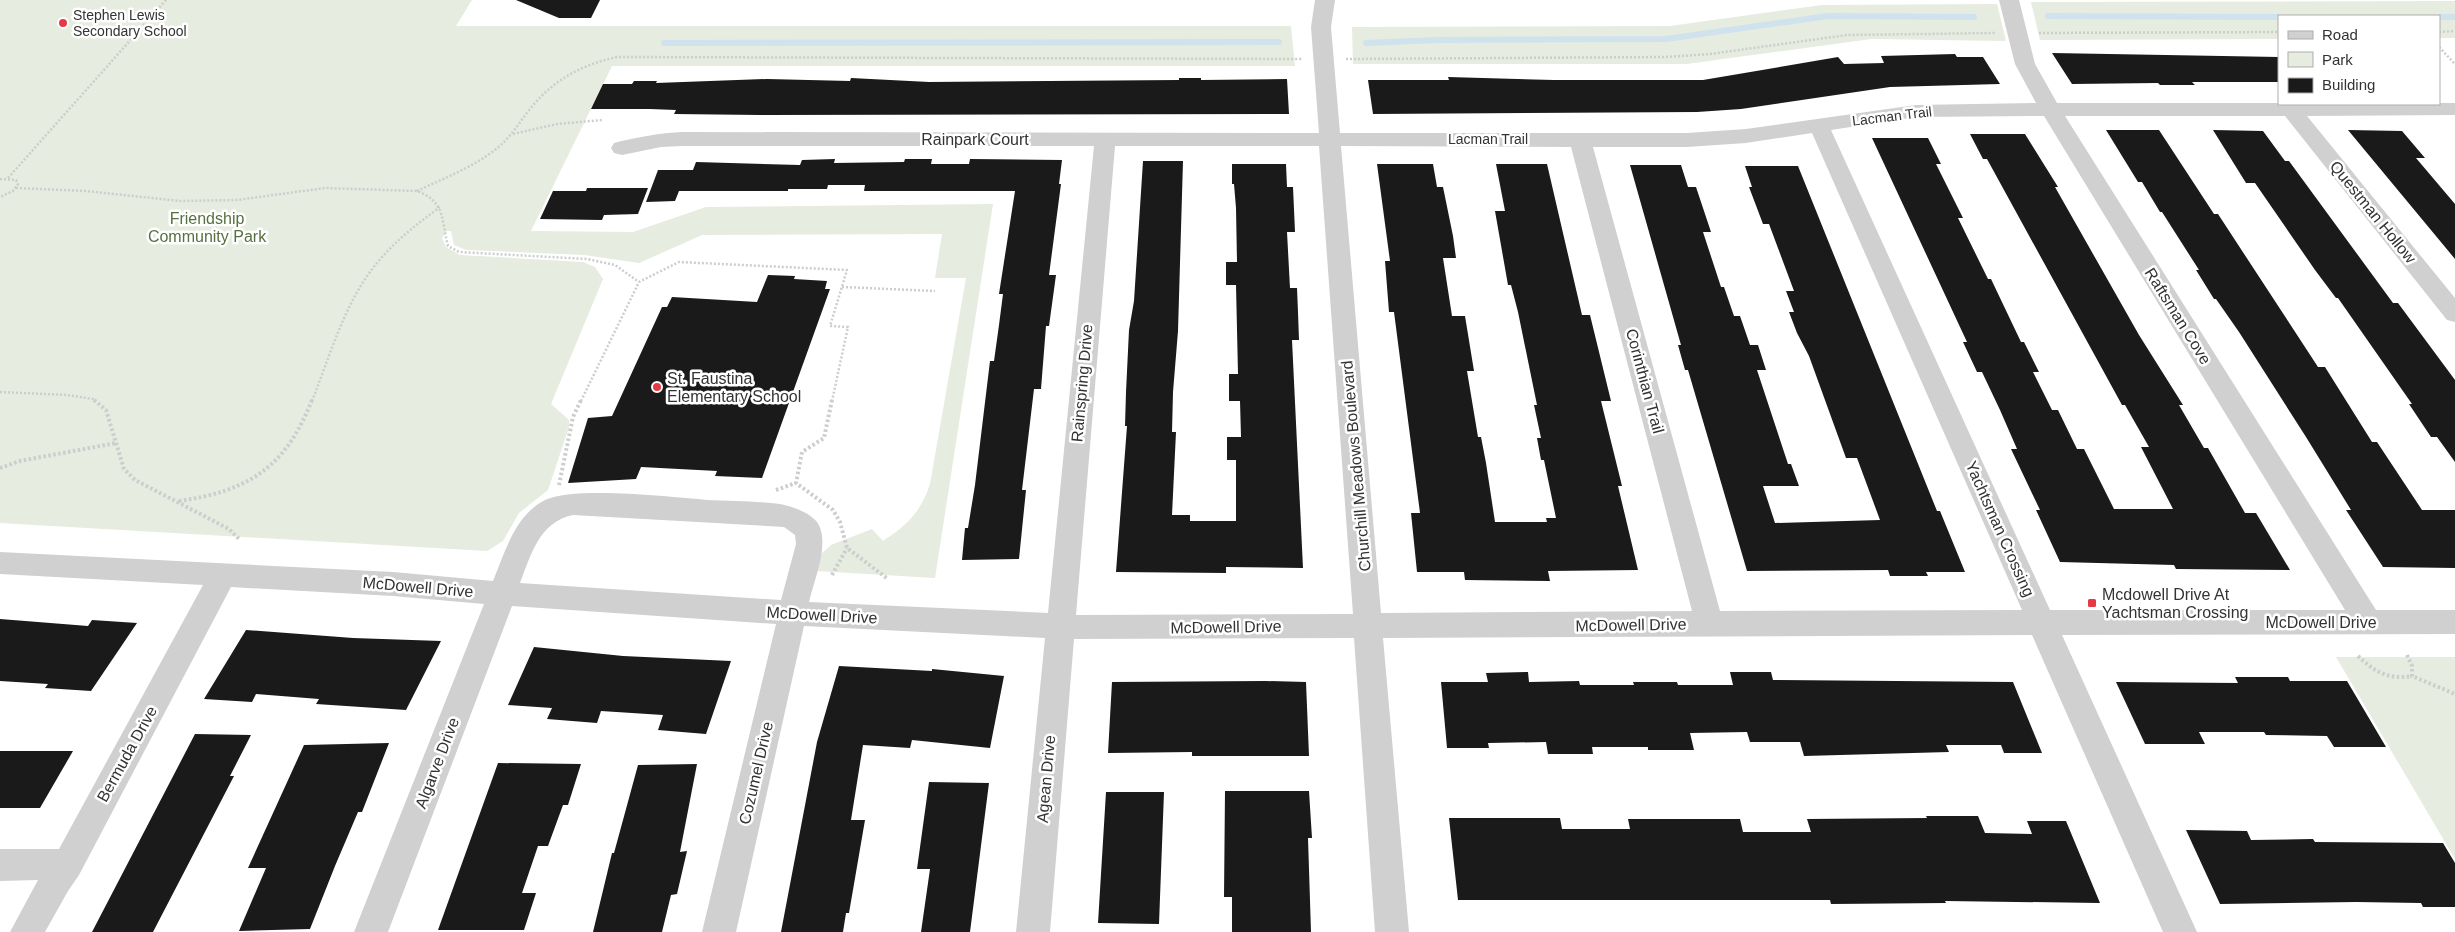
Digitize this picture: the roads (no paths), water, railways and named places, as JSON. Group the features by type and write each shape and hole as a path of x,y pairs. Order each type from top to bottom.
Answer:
{"street":[{"name":"Churchill Meadows Boulevard","path":"1325,0 1321,27 1392,932"},
{"name":"Raftsman Cove","path":"2009,0 2025,64 2050,110 2368,622"},
{"name":"Questman Hollow","path":"2291,109 2455,314"},
{"name":"Lacman Trail","path":"1330,139 1722,138 1916,111 2455,109"},
{"name":"Yachtsman Crossing","path":"1819,126 2180,932"},
{"name":"Rainspring Drive","path":"1060,626 1105,139"},
{"name":"Rainpark Court","path":"622,148 653,141 676,140 1330,139"},
{"name":"Corinthian Trail","path":"1580,139 1709,623"},
{"name":"Algarve Drive","path":"371,932 522,543 536,522 554,508 573,504 672,508 781,515 798,520 809,530 811,542 792,613"},
{"name":"McDowell Drive","path":"0,563 393,584 502,594 792,613 1098,628 1709,623 2455,622"},
{"name":"Bermuda Drive","path":"26,932 56,880 68,864 224,574"},
{"name":"Cozumel Drive","path":"719,932 792,613"},
{"name":"Agean Drive","path":"1032,932 1060,626"},
{"path":"0,865 68,864"}],"waterway":[{"path":"1366,43 1438,40 1666,39 1828,16 1974,17"},
{"path":"2048,16 2278,17"},
{"path":"2440,17 2455,17"},
{"path":"664,43 1279,42"}],"place":[{"name":"Stephen Lewis Secondary School","path":"63,23"},
{"name":"St. Faustina Elementary School","path":"657,387"},
{"name":"Mcdowell Drive At Yachtsman Crossing","path":"2092,603"}],"park label":[{"name":"Friendship Community Park","path":"207,227"}]}
